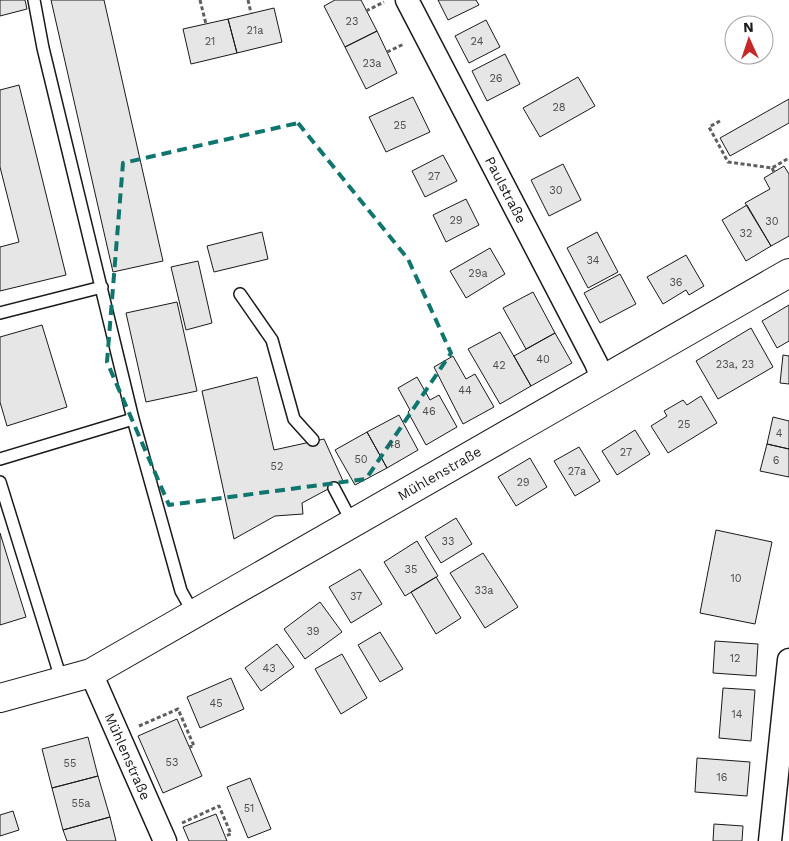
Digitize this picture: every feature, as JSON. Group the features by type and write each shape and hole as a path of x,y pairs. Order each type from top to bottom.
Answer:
{"main road":[{"name":"Mühlenstraße","path":"0,698 90,673 789,273"}],"street":[{"name":"Paulstraße","path":"407,0 597,366 603,381"},
{"path":"770,841 789,660"},
{"name":"Mühlenstraße","path":"90,673 163,836"}],"lane":[{"path":"34,0 43,48 133,419 181,591 194,615"},
{"path":"0,313 102,286"},
{"path":"240,294 272,340 294,419 313,440"},
{"path":"0,459 133,419"},
{"path":"0,482 62,682"},
{"path":"334,488 353,524"}],"path":[{"path":"200,0 206,24"},
{"path":"248,0 251,13"},
{"path":"366,10 387,0"},
{"path":"720,121 709,127 728,162 772,168 789,158"},
{"path":"772,168 774,172"},
{"path":"118,735 178,709 194,746 189,747"},
{"path":"163,836 219,806 230,834 226,836"}],"highlighted area":[{"path":"298,123 408,259 451,353 366,479 169,505 107,362 123,163"}],"building":[{"path":"0,0 25,0 27,9 0,16"},
{"path":"51,0 104,0 163,261 113,272"},
{"path":"335,0 361,0 377,31 345,47 324,6"},
{"path":"438,0 476,0 479,5 448,20"},
{"path":"274,8 282,42 237,53 228,19"},
{"path":"228,19 237,53 191,64 183,29"},
{"path":"486,20 500,47 469,63 455,36"},
{"path":"377,31 397,73 366,89 345,47"},
{"path":"505,54 520,84 487,101 472,71"},
{"path":"578,77 595,106 540,137 523,108"},
{"path":"19,85 66,275 0,291 0,247 19,242 0,167 0,90"},
{"path":"413,97 430,132 386,152 369,117"},
{"path":"789,99 789,123 730,156 720,138"},
{"path":"443,155 457,181 425,197 412,171"},
{"path":"563,164 581,200 549,216 531,180"},
{"path":"784,166 789,174 789,236 771,246 745,203 770,189 764,178"},
{"path":"466,199 479,225 446,242 433,215"},
{"path":"747,205 771,246 746,261 722,220"},
{"path":"262,232 268,259 214,272 207,246"},
{"path":"597,232 618,272 588,288 567,248"},
{"path":"490,248 505,274 466,298 450,271"},
{"path":"686,255 704,286 689,295 686,290 663,304 647,277"},
{"path":"198,261 212,323 186,330 171,267"},
{"path":"620,274 636,304 600,323 584,293"},
{"path":"533,292 555,333 526,349 503,308"},
{"path":"177,302 197,391 146,402 126,313"},
{"path":"789,305 789,341 777,348 762,321"},
{"path":"42,325 67,407 7,426 0,402 0,337"},
{"path":"751,328 773,367 718,399 696,361"},
{"path":"500,332 531,386 500,404 468,349"},
{"path":"555,333 572,363 531,386 514,356"},
{"path":"783,355 789,356 789,384 780,383"},
{"path":"453,356 466,379 475,374 494,407 463,424 434,367"},
{"path":"257,377 274,450 324,439 343,481 302,503 303,514 275,516 234,539 202,391"},
{"path":"417,377 430,400 439,395 457,427 426,445 408,412 410,410 398,388"},
{"path":"701,396 717,423 668,453 651,426 667,416 664,411 683,400 687,405"},
{"path":"399,415 418,450 387,468 367,432"},
{"path":"773,417 789,421 789,449 767,444"},
{"path":"635,430 650,454 617,475 602,451"},
{"path":"367,432 387,468 355,485 335,450"},
{"path":"767,444 789,449 789,477 760,471"},
{"path":"579,447 600,481 575,496 554,461"},
{"path":"530,458 547,487 516,506 498,477"},
{"path":"456,518 472,544 441,563 425,537"},
{"path":"716,530 772,542 755,624 700,613"},
{"path":"0,533 26,617 0,625"},
{"path":"417,541 438,576 405,596 384,562"},
{"path":"483,553 518,607 485,628 450,573"},
{"path":"360,569 382,604 351,623 329,587"},
{"path":"436,577 461,618 436,634 411,592"},
{"path":"320,602 342,632 305,659 284,629"},
{"path":"380,632 403,669 380,682 358,645"},
{"path":"715,641 758,644 756,676 713,673"},
{"path":"277,644 294,667 261,691 245,668"},
{"path":"342,654 367,698 341,714 315,669"},
{"path":"231,678 244,709 200,728 187,697"},
{"path":"723,688 755,690 751,741 719,738"},
{"path":"177,719 202,776 163,793 138,736"},
{"path":"88,737 98,776 52,788 42,749"},
{"path":"697,758 750,762 747,796 695,792"},
{"path":"98,776 110,817 63,830 52,788"},
{"path":"250,778 271,829 248,838 227,787"},
{"path":"13,811 19,830 0,836 0,815"},
{"path":"216,814 227,841 189,841 183,827"},
{"path":"110,817 116,841 67,841 63,830"},
{"path":"714,824 743,826 742,841 713,841"}]}
